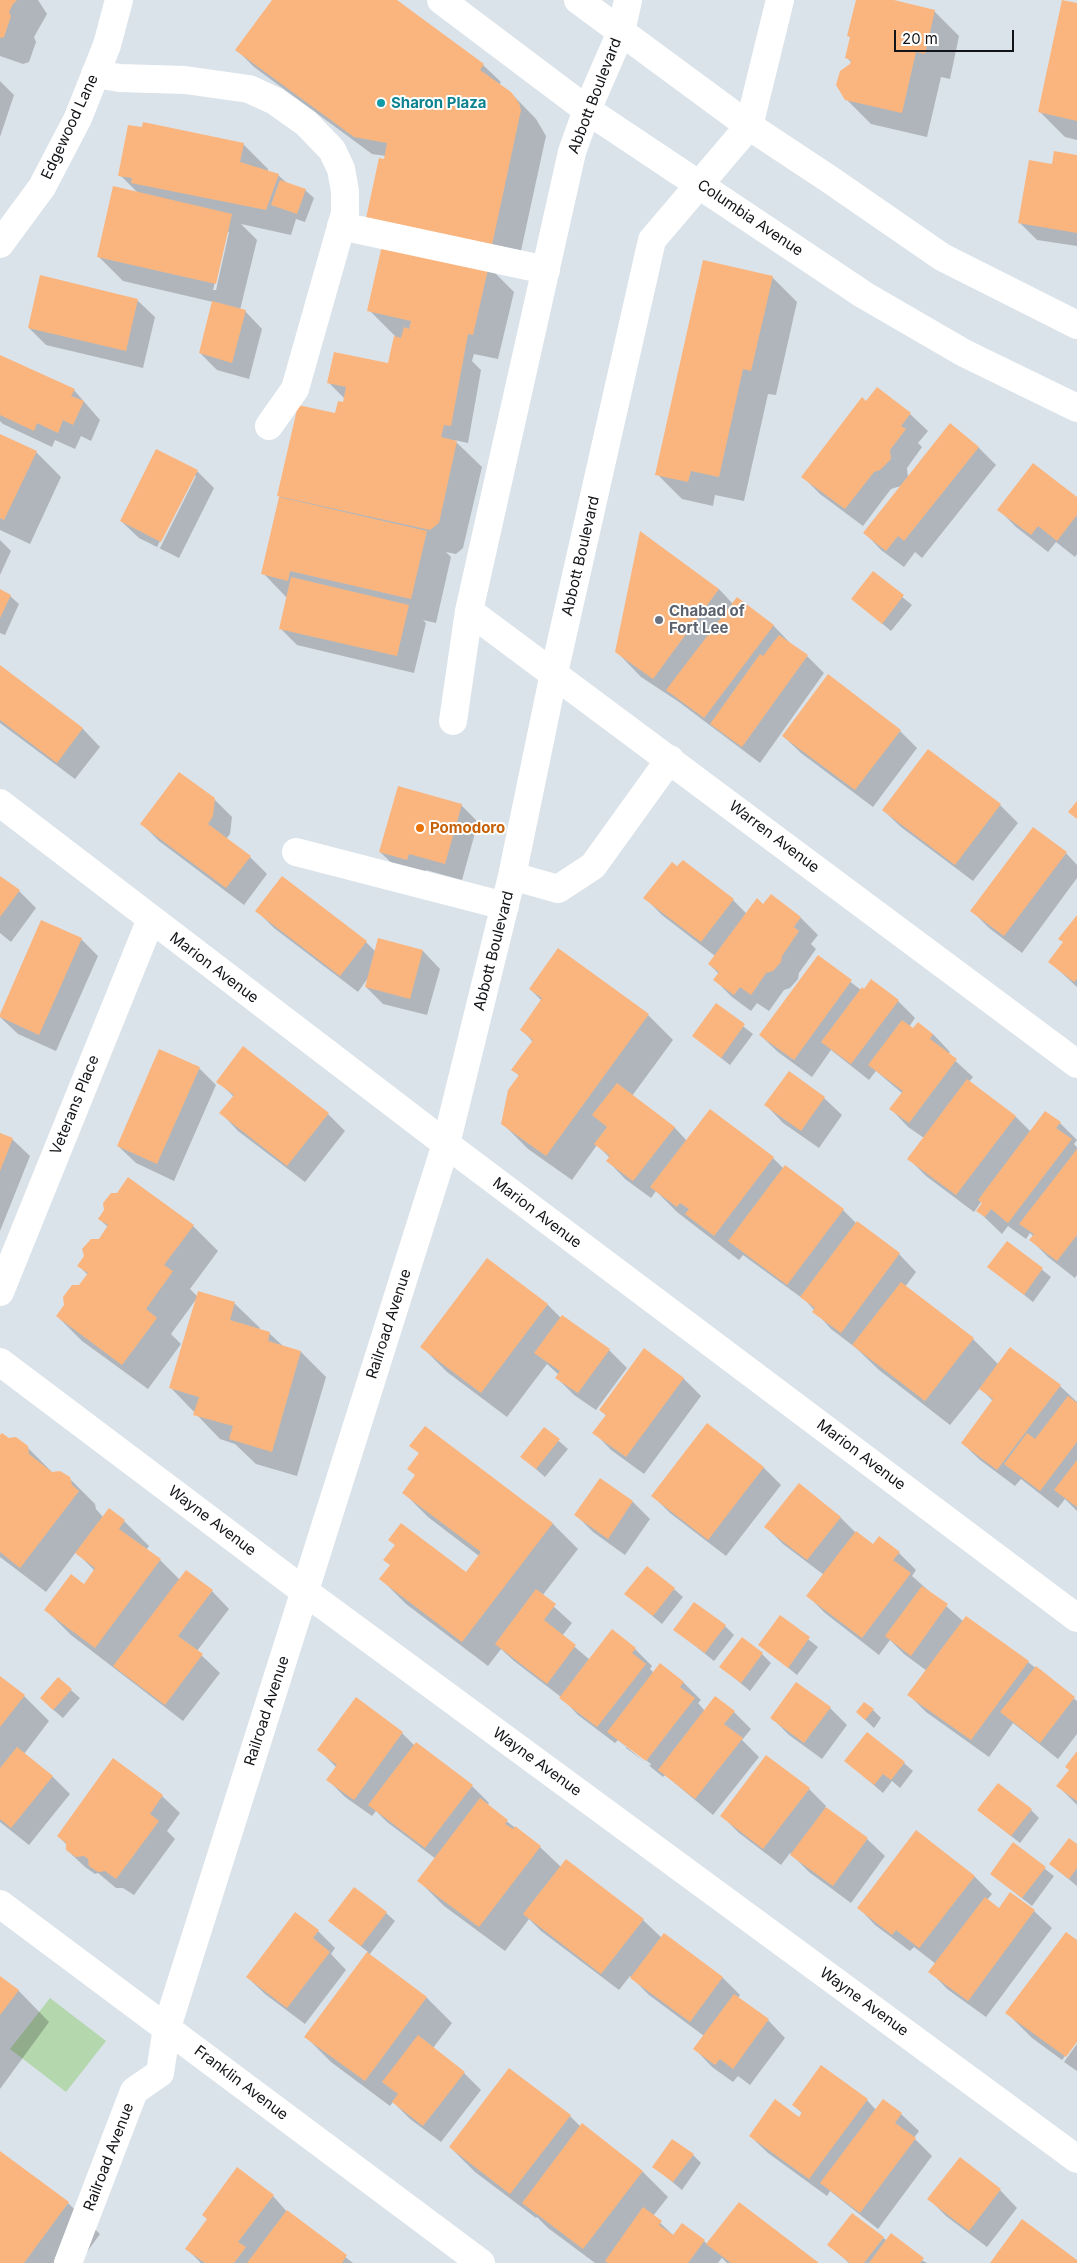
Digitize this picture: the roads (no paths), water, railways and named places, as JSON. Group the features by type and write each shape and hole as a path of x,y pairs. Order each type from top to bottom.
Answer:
{"street":[{"name":"Edgewood Lane","path":"0,244 42,187 78,118 107,45 119,0"},
{"name":"Columbia Avenue","path":"442,0 587,110 864,295 964,353 1077,408"},
{"path":"578,0 749,126 942,258 1077,325"},
{"name":"Abbott Boulevard","path":"453,721 469,611 572,152 587,110 621,32 628,0"},
{"name":"Abbott Boulevard","path":"446,1144 512,876 554,673 652,240 749,126 780,0"},
{"path":"96,74 120,78 220,84 249,89 275,101 306,123 332,150 341,169 346,191 345,214 295,389 268,426"},
{"path":"341,226 546,270"},
{"name":"Warren Avenue","path":"469,611 1077,1064"},
{"path":"512,876 558,889 593,866 670,759"},
{"name":"Marion Avenue","path":"0,803 446,1144 1077,1618"},
{"path":"296,852 505,906"},
{"name":"Veterans Place","path":"0,1292 151,919"},
{"name":"Railroad Avenue","path":"68,2263 134,2091 160,2074 167,2027 446,1144"},
{"name":"Wayne Avenue","path":"0,1362 304,1591 1077,2159"},
{"name":"Franklin Avenue","path":"0,1904 481,2263"}],"place":[{"name":"Sharon Plaza","path":"381,103"},
{"name":"Chabad of Fort Lee","path":"659,620"},
{"name":"Pomodoro","path":"420,828"}]}
